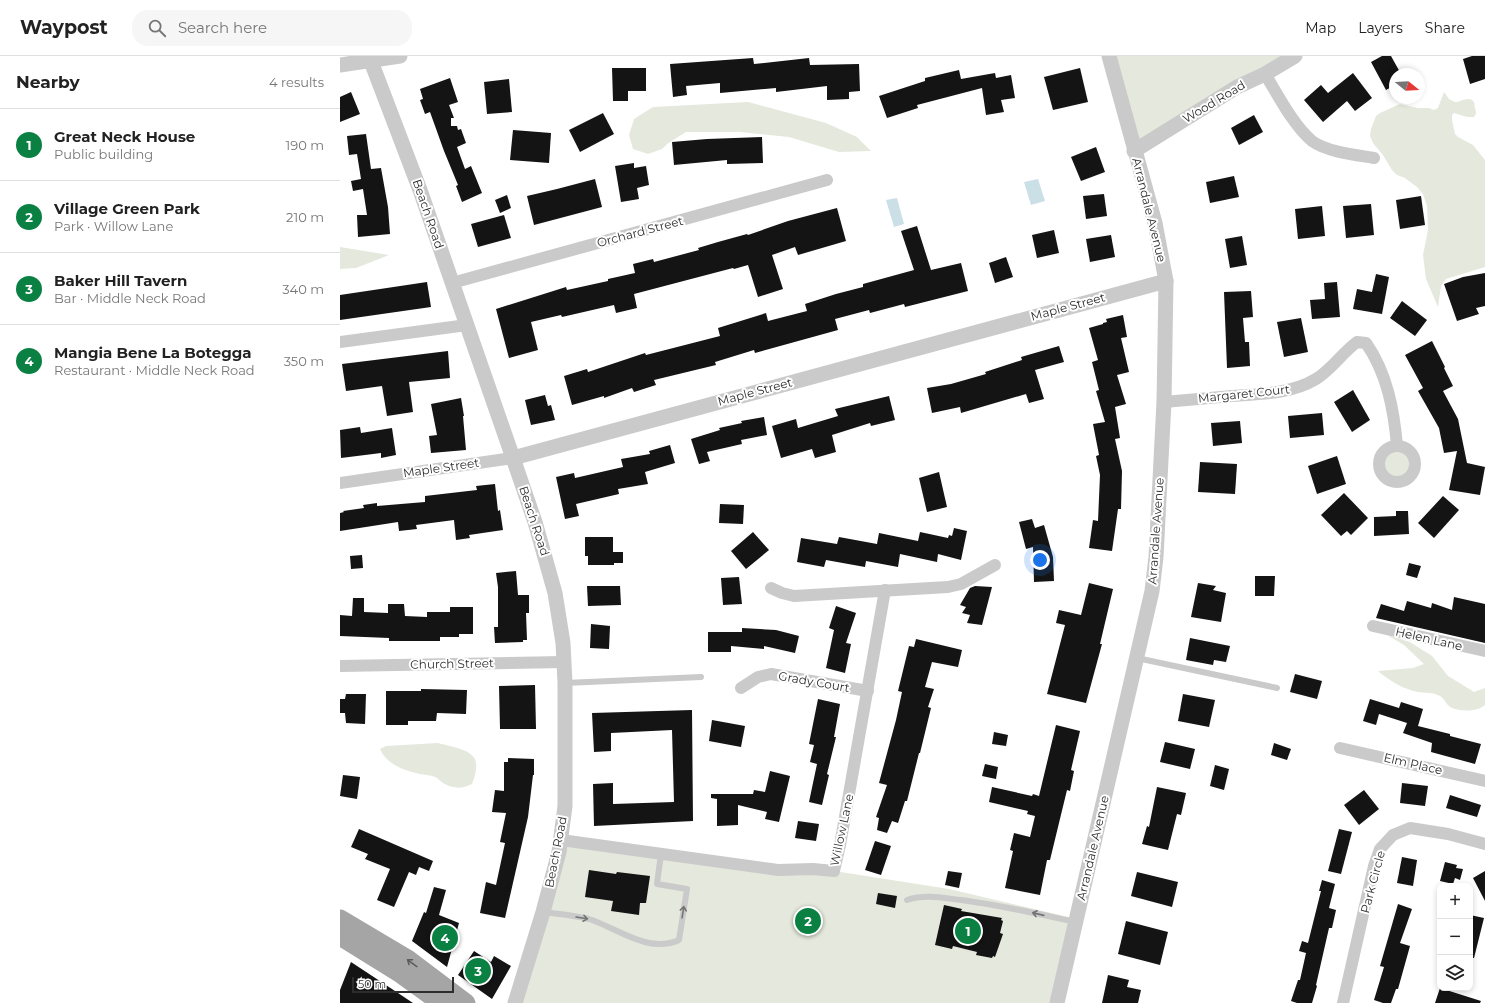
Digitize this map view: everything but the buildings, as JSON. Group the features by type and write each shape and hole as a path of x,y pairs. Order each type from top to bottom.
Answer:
{"main road":[{"path":"342,930 441,1003"},
{"path":"342,930 409,960 466,1003"}],"street":[{"path":"340,65 370,58 400,56"},
{"name":"Arrandale Avenue","path":"1057,1003 1152,591 1156,557 1164,402 1166,281 1155,223 1109,56"},
{"name":"Wood Road","path":"1134,151 1237,87 1264,74 1295,56"},
{"name":"Beach Road","path":"370,58 420,190 536,522 555,593 563,643 566,782 561,840 543,912 515,1003"},
{"path":"1264,74 1296,123 1313,141 1331,149 1374,158"},
{"name":"Orchard Street","path":"452,283 827,180"},
{"name":"Maple Street","path":"340,483 513,458 1166,281"},
{"path":"340,342 467,326"},
{"name":"Margaret Court","path":"1164,402 1271,393 1293,389 1314,380 1326,372 1347,349 1357,342 1366,343 1375,356 1391,403 1397,446"},
{"path":"771,588 794,596 948,587 961,584 995,565"},
{"name":"Willow Lane","path":"561,840 778,870 813,869 834,871 868,691 885,590"},
{"name":"Helen Lane","path":"1373,626 1485,651"},
{"name":"Church Street","path":"340,666 564,662"},
{"name":"Grady Court","path":"741,688 758,677 771,674 868,691"},
{"name":"Elm Place","path":"1340,748 1485,781"},
{"name":"Park Circle","path":"1343,1003 1380,849 1393,834 1410,828 1448,834 1485,844"}],"lane":[{"path":"1137,658 1277,688"},
{"path":"565,683 702,677"},
{"path":"543,912 588,919 625,935 654,944 668,943 679,940 687,889 657,884 661,854"},
{"path":"907,900 935,897 996,904 1076,922"}],"shaded area":[{"path":"1109,56 1295,56 1134,151"},
{"path":"1444,92 1449,99 1455,102 1470,99 1475,106 1476,114 1474,117 1467,117 1454,113 1452,115 1452,120 1455,134 1473,145 1485,160 1485,267 1446,279 1441,286 1438,307 1426,279 1423,255 1428,230 1427,206 1423,194 1417,187 1405,178 1397,175 1392,170 1383,155 1373,143 1370,136 1376,116 1400,104 1434,110 1438,108"},
{"path":"748,102 826,123 857,137 871,151 839,152 789,137 740,132 686,132 662,149 648,154 633,149 629,135 634,119 653,107"},
{"path":"340,247 389,255 356,268 340,269"},
{"path":"1397,450 1403,451 1407,454 1410,458 1410,470 1407,474 1403,477 1397,478 1391,477 1387,474 1384,470 1383,464 1384,458 1387,454 1391,451"},
{"path":"1387,635 1410,642 1432,656 1448,676 1474,692 1485,688 1485,705 1473,710 1454,709 1450,707 1440,696 1432,693 1412,691 1387,678 1378,671 1413,668 1424,664 1404,645"},
{"path":"438,743 463,750 473,757 476,762 476,768 472,784 465,787 454,787 443,783 433,776 402,769 387,759 380,749 386,746"},
{"path":"559,839 834,871 949,889 1077,919 1057,1003 515,1003"}],"water":[{"path":"1038,179 1045,201 1031,205 1024,182"},
{"path":"897,198 904,224 894,227 886,200"}],"place":[{"name":"Village Green Park","path":"808,921"},
{"name":"Great Neck House","path":"968,931"},
{"name":"Mangia Bene La Botegga","path":"445,938"},
{"name":"Baker Hill Tavern","path":"478,971"}]}
